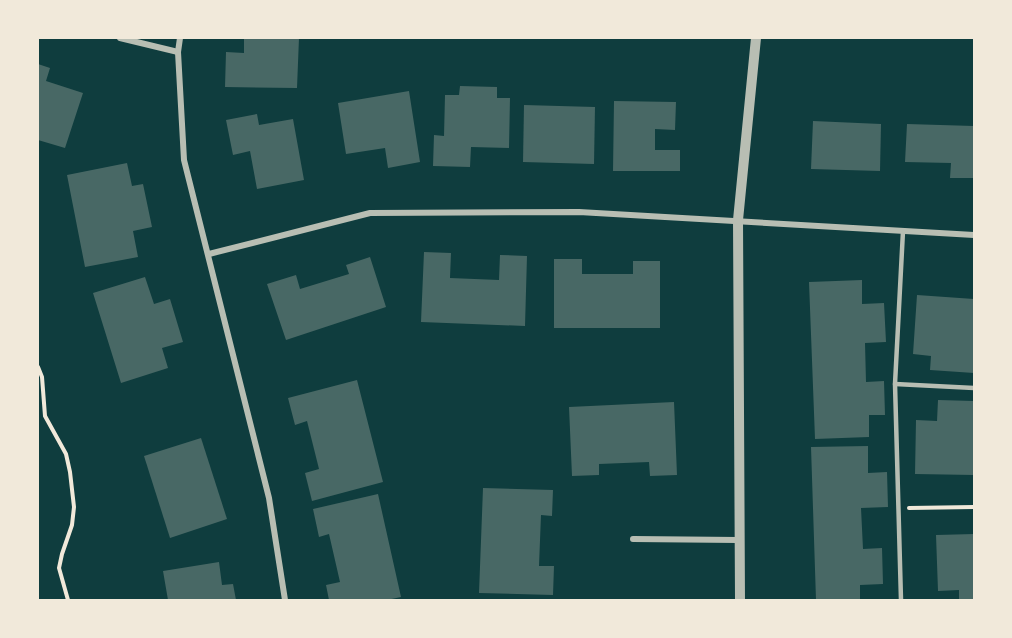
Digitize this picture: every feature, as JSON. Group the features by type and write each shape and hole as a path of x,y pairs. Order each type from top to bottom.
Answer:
{"street":[{"path":"120,38 178,52"},
{"path":"180,38 178,52 184,160 269,498 285,600"},
{"path":"740,600 738,220 756,38"},
{"path":"209,254 370,213 579,212 975,235"},
{"path":"633,539 738,540"}],"lane":[{"path":"901,600 895,384 903,231"},
{"path":"895,384 975,388"}],"path":[{"path":"38,367 42,377 45,416 66,454 70,472 74,507 72,525 59,568 68,600"},
{"path":"900,508 975,507"}],"building":[{"path":"244,38 299,38 297,88 225,87 226,52 244,53"},
{"path":"38,64 50,68 46,81 83,93 65,148 38,140"},
{"path":"460,86 497,87 497,98 510,98 509,148 471,147 470,167 433,166 434,135 444,136 445,95 459,95"},
{"path":"409,91 420,162 388,168 385,148 346,154 338,103"},
{"path":"614,101 676,102 675,130 655,129 655,150 680,150 680,171 613,171"},
{"path":"524,105 595,107 594,164 523,162"},
{"path":"257,114 259,125 293,119 304,180 257,189 250,151 233,155 226,120"},
{"path":"813,121 881,124 880,171 811,169"},
{"path":"907,124 974,126 974,178 950,178 951,163 905,162"},
{"path":"127,163 132,186 143,184 152,227 133,231 138,257 85,267 67,175"},
{"path":"424,252 451,253 450,278 499,280 500,255 527,256 525,326 421,322"},
{"path":"370,257 386,307 286,340 267,284 296,275 300,289 349,274 346,265"},
{"path":"554,259 582,259 582,274 633,274 633,261 660,261 660,328 554,328"},
{"path":"145,277 154,304 170,299 183,342 162,348 168,368 121,383 93,293"},
{"path":"862,280 862,304 884,303 886,342 865,343 866,382 884,381 885,415 869,415 869,437 815,439 809,282"},
{"path":"917,295 974,299 974,373 930,370 931,356 913,354"},
{"path":"357,380 383,482 312,501 305,473 319,469 307,421 295,425 288,398"},
{"path":"938,400 974,401 974,475 915,474 916,420 937,421"},
{"path":"674,402 677,475 650,476 649,462 599,464 599,475 572,476 569,407"},
{"path":"201,438 227,519 170,538 144,456"},
{"path":"868,446 868,473 887,472 888,507 861,508 863,549 882,548 883,584 860,585 860,600 816,600 811,447"},
{"path":"483,488 553,490 552,516 541,515 539,566 554,566 553,595 479,593"},
{"path":"378,494 401,597 387,600 329,600 326,585 340,582 329,534 319,537 313,509"},
{"path":"974,534 974,600 959,600 959,590 938,591 936,535"},
{"path":"219,562 222,585 233,584 236,600 168,600 163,571"}]}
